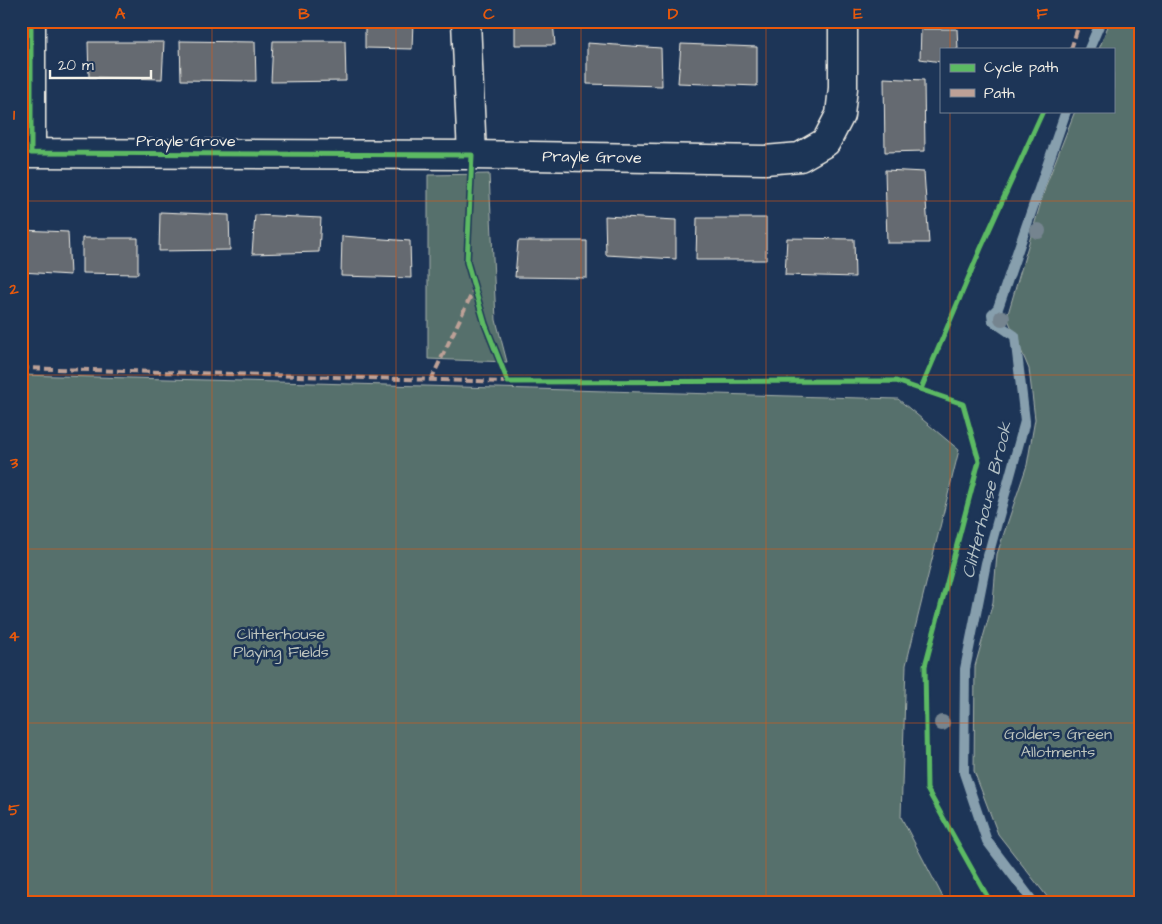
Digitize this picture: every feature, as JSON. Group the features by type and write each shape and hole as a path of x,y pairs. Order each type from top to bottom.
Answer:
{"street":[{"name":"Prayle Grove","path":"31,21 31,153 472,155 765,160 800,157 826,142 840,115 843,88 843,21"},
{"path":"466,21 472,155"}],"green space":[{"name":"Golders Green Allotments","path":"1110,21 1141,21 1141,903 1052,903 998,834 974,771 975,666 993,602 997,554 1027,465 1035,419 1029,369 1007,317 1046,185 1075,112 1114,112 1114,48 1099,48"},
{"path":"489,174 496,320 507,362 428,359 428,175"},
{"name":"Clitterhouse Playing Fields","path":"21,375 898,399 959,450 906,665 901,817 946,903 21,903"}],"building":[{"path":"365,21 413,21 412,49 365,48"},
{"path":"515,21 553,21 555,45 515,45"},
{"path":"918,21 961,21 961,25 918,23"},
{"path":"921,29 957,29 958,48 940,48 940,62 920,59"},
{"path":"180,41 255,42 256,81 181,80"},
{"path":"273,41 345,41 346,81 271,82"},
{"path":"88,42 164,42 162,79 89,77"},
{"path":"587,43 661,48 662,86 587,84"},
{"path":"681,44 757,47 757,86 678,83"},
{"path":"884,78 924,80 925,151 885,152"},
{"path":"885,170 924,172 929,243 887,243"},
{"path":"160,212 229,215 230,250 159,251"},
{"path":"255,215 321,218 319,252 252,254"},
{"path":"605,216 676,220 676,259 606,255"},
{"path":"697,218 766,218 766,260 696,260"},
{"path":"21,230 68,232 70,275 21,272"},
{"path":"342,236 410,241 411,278 341,276"},
{"path":"82,238 138,238 138,274 82,273"},
{"path":"787,238 854,239 855,277 785,275"},
{"path":"518,241 587,241 587,278 515,277"}],"waterway":[{"name":"Clitterhouse Brook","path":"1089,48 1101,21"},
{"name":"Clitterhouse Brook","path":"1034,903 987,841 964,773 965,669 986,563 1025,421 1015,336 993,321 992,314 998,308 1066,112"}],"marked path":[{"path":"1071,48 1080,21"},
{"path":"431,380 475,287"},
{"path":"21,368 508,382"}],"cycle path":[{"path":"31,21 31,153 472,155 467,262 485,324 508,382 896,381 963,404 979,461 925,666 927,789 991,903"},
{"path":"921,389 981,248 1043,112"}]}
